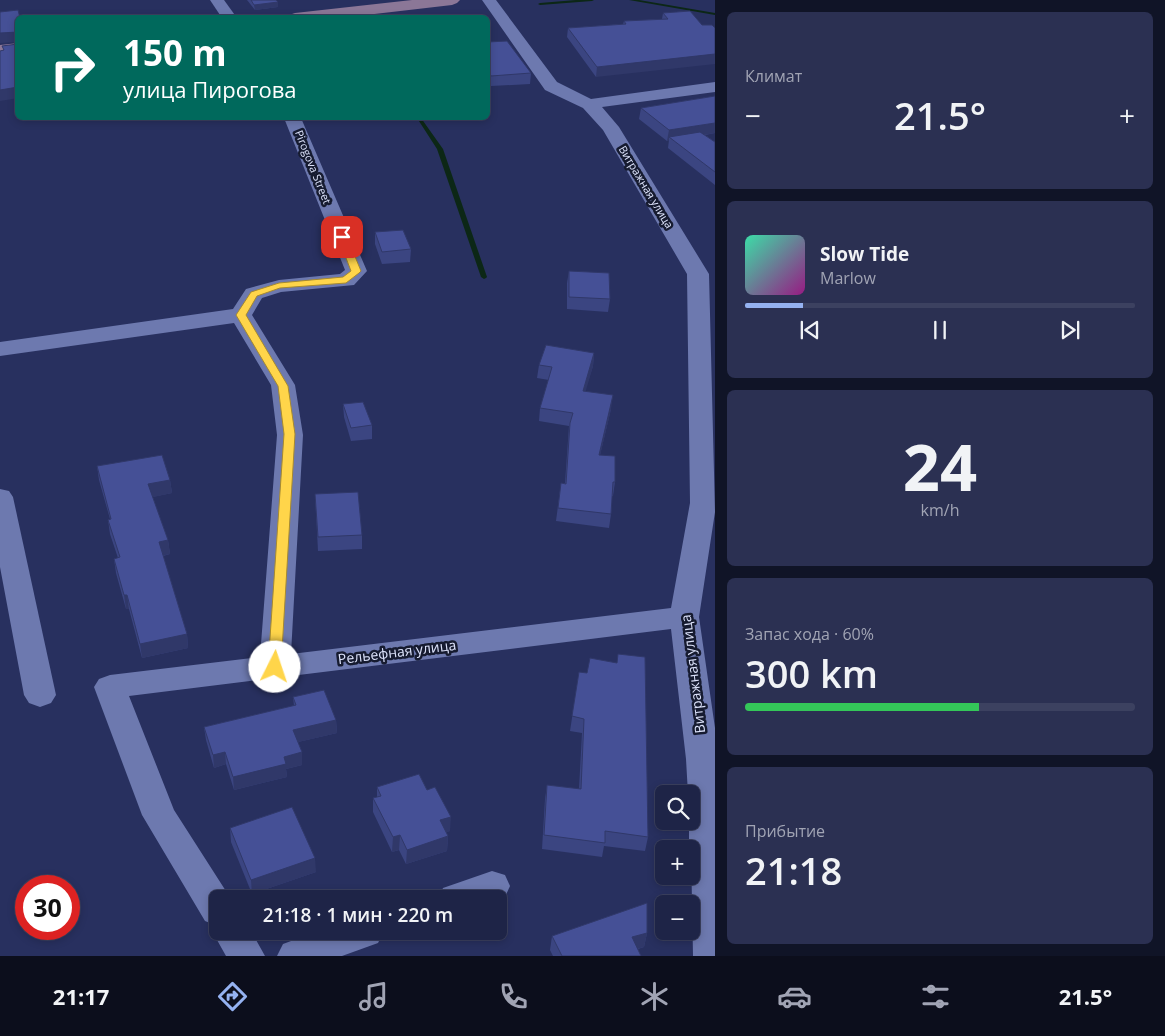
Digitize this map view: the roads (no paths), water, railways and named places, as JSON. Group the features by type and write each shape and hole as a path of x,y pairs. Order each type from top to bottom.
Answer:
{"main road":[{"path":"321,15 452,0"},
{"path":"0,50 15,48"}],"street":[{"path":"217,0 228,15"},
{"name":"Витражная улица","path":"488,0 551,86 589,104 610,127 706,273 709,503 684,617 703,759 711,841 712,956"},
{"path":"589,104 715,87"},
{"name":"Pirogova Street","path":"241,315 254,294 279,286 346,280 356,271 294,120"},
{"path":"0,349 241,315 283,386 290,434 275,667"},
{"path":"0,497 40,695"},
{"name":"Рельефная улица","path":"209,896 159,815 110,687 684,617"},
{"path":"481,890 492,886"},
{"path":"236,940 246,956"},
{"path":"296,956 340,940"}],"waterway":[{"path":"540,4 592,0"},
{"path":"631,0 715,14"},
{"path":"420,120 440,149 484,277"}]}
